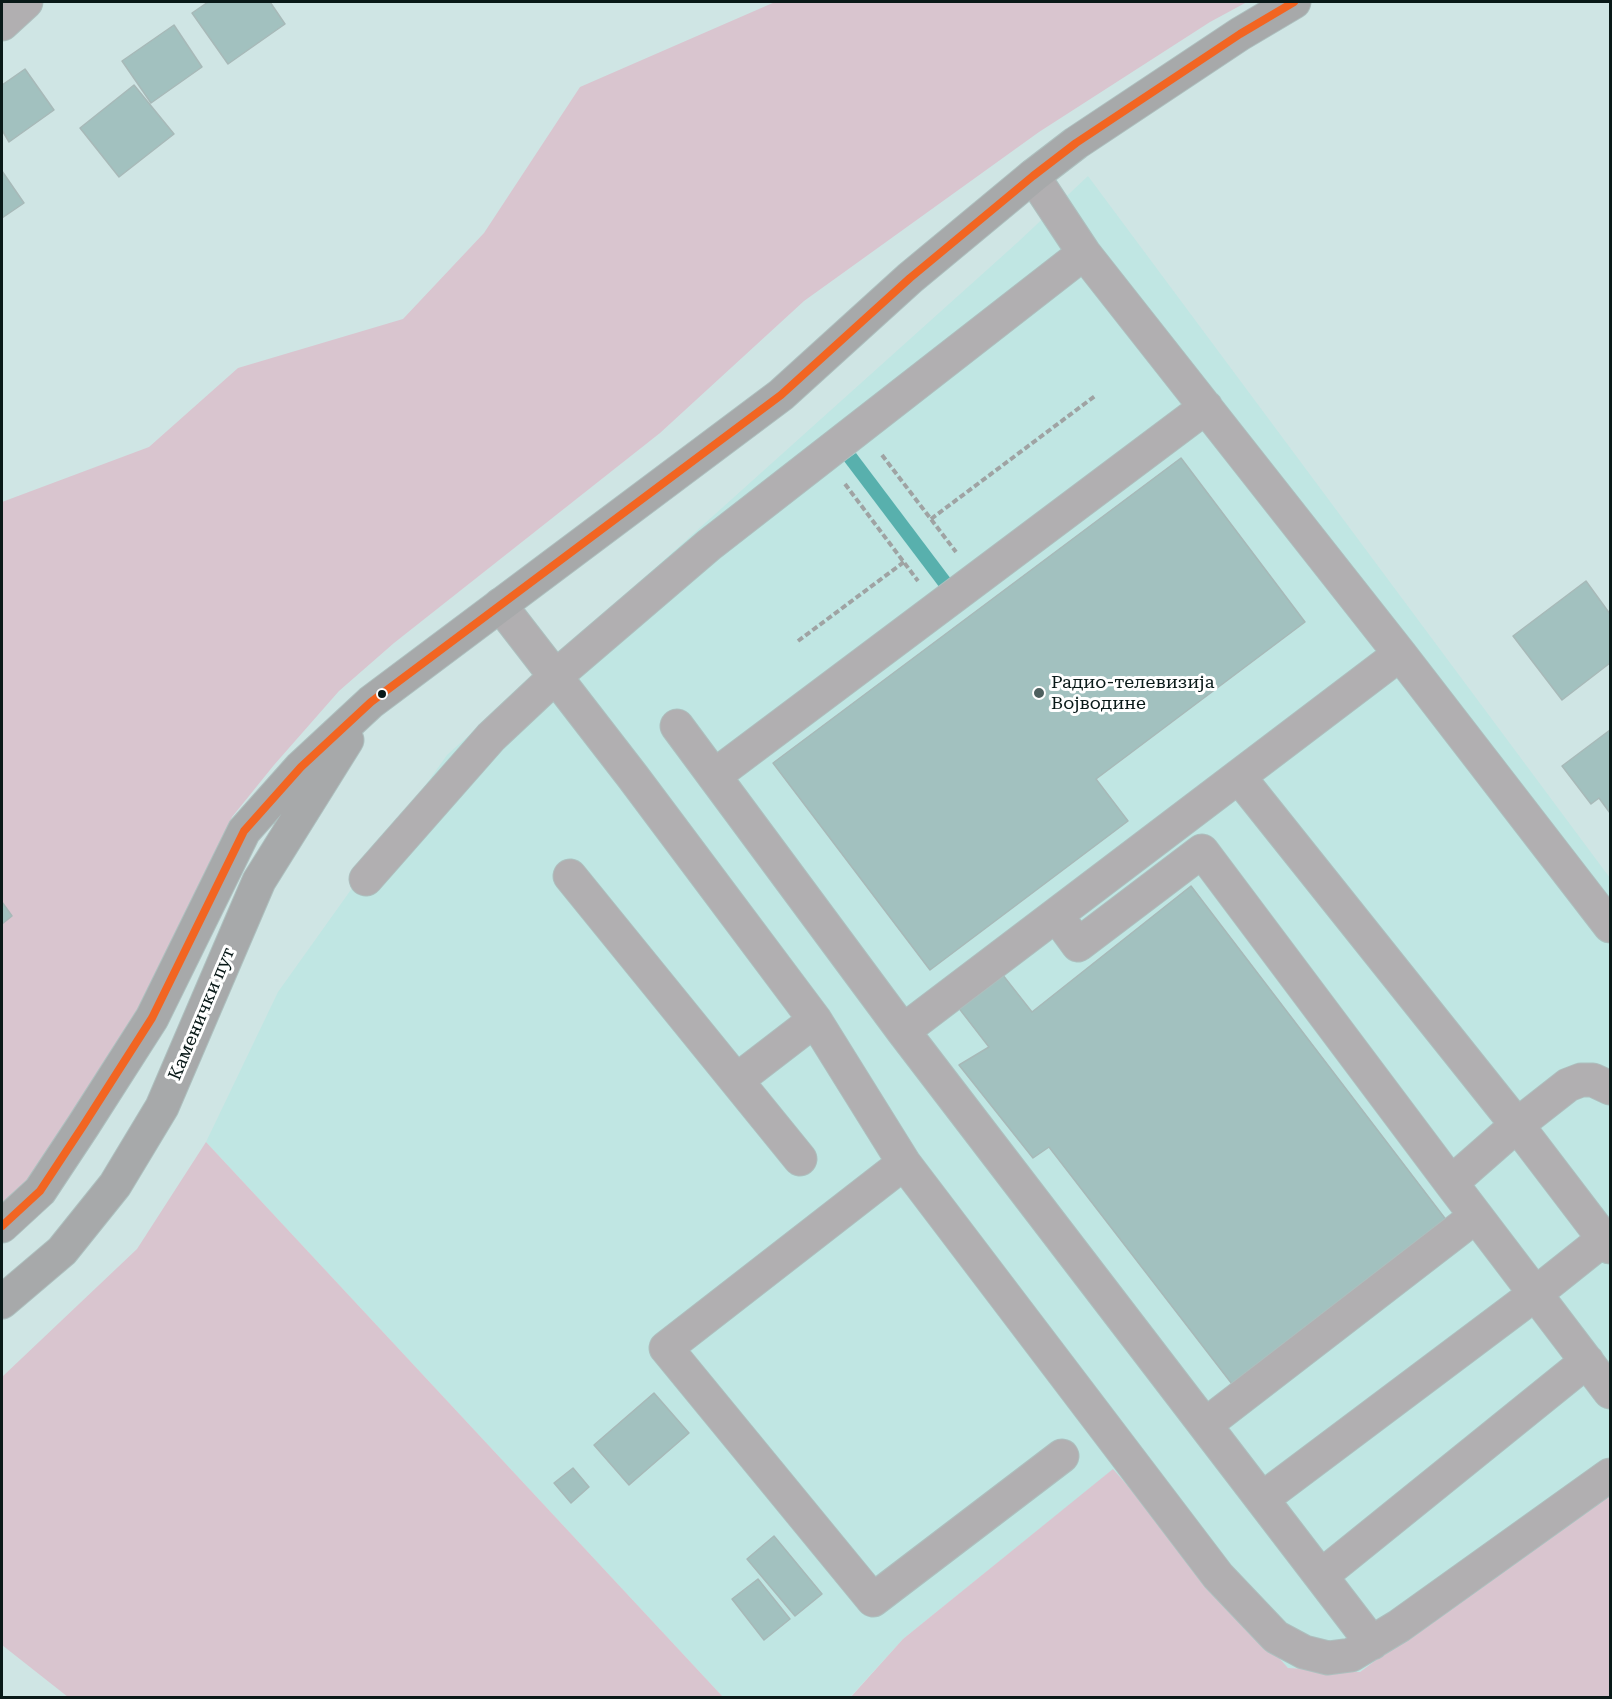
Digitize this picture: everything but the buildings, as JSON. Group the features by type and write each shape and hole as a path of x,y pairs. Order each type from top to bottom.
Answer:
{"main road":[{"name":"Каменички пут","path":"2,1226 40,1191 152,1018 244,831 301,766 371,702 781,395 910,278 1033,176 1076,143 1240,34 1294,2"},
{"name":"Каменички пут","path":"2,1302 62,1251 115,1185 162,1107 260,881 371,702"}],"street":[{"path":"2,24 26,2"},
{"path":"1033,176 1084,253 1611,926"},
{"path":"366,879 491,737 556,676 709,545 1084,253"},
{"path":"714,776 1206,407"},
{"path":"500,605 815,1020 904,1163 1218,1576 1276,1637 1304,1652 1328,1658 1351,1655 1408,1619 1611,1475"},
{"path":"903,1031 1400,654"},
{"path":"677,726 903,1031 1372,1642"},
{"path":"1239,777 1517,1125 1607,1243 1535,1294 1262,1499"},
{"path":"1056,915 1078,945 1202,851 1451,1184 1611,1392"},
{"path":"570,876 800,1159"},
{"path":"737,1080 815,1020"},
{"path":"1451,1184 1517,1125 1568,1085 1581,1080 1593,1080 1611,1088"},
{"path":"904,1163 666,1348 873,1600 1062,1456"},
{"path":"1205,1425 1476,1216"},
{"path":"1321,1576 1587,1361"}],"path":[{"path":"931,519 1095,396"},
{"path":"881,453 960,557"},
{"path":"843,481 922,586"},
{"path":"798,641 904,562"}],"shaded area":[{"path":"775,2 1247,2 1210,22 1039,132 804,301 660,433 394,643 339,691 232,817 211,872 133,1032 2,1218 2,502 149,447 238,368 403,319 484,233 580,87"},
{"path":"1088,176 1610,878 1610,1485 1360,1672 1288,1668 1113,1470 903,1639 850,1697 723,1697 206,1142 278,992 447,755 1018,242"},
{"path":"206,1142 723,1697 68,1697 2,1645 2,1377 137,1249"},
{"path":"1113,1469 1288,1668 1360,1672 1610,1485 1610,1697 850,1698 903,1639"}],"water":[{"path":"856,453 954,583 943,592 844,461"}],"transit line":[{"path":"2,1226 40,1191 83,1126 152,1018 244,831 301,767 371,702 781,395 910,278 1033,176 1076,143 1240,34 1294,2"}],"place":[{"name":"Радио-телевизија Војводине","path":"1039,693"}]}
